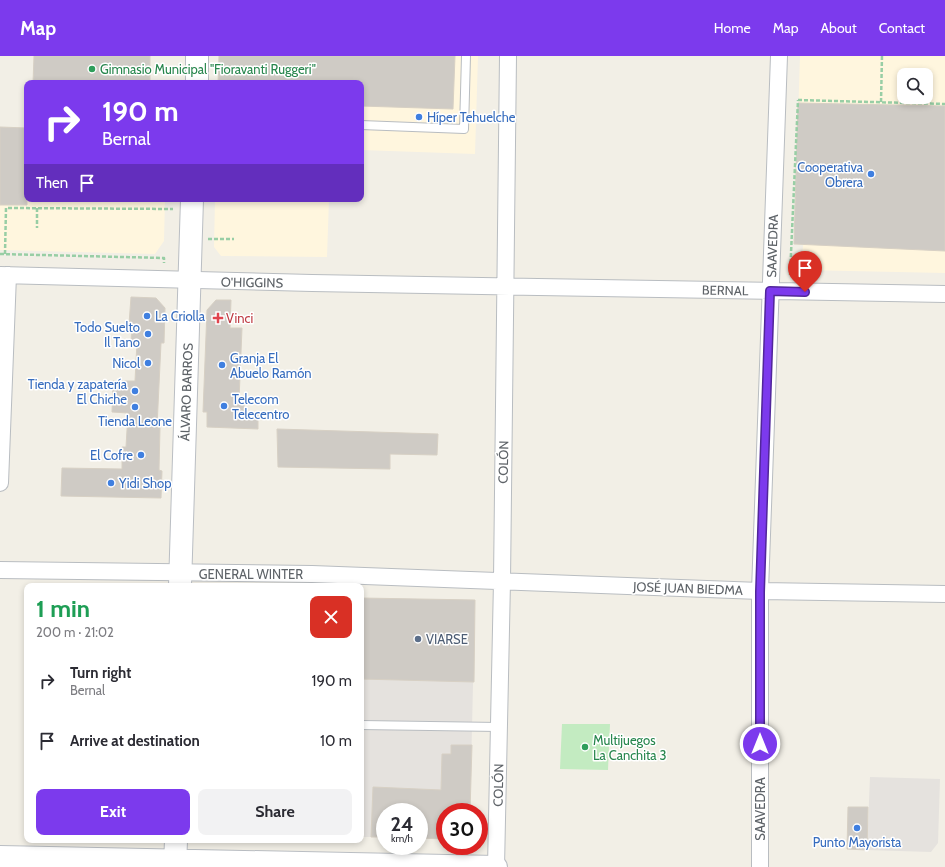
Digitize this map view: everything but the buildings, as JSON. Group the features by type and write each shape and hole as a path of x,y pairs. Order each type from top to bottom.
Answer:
{"main road":[{"path":"197,56 197,80"},
{"name":"ÁLVARO BARROS","path":"180,580 191,204"},
{"path":"0,857 176,856 496,867"}],"street":[{"name":"COLÓN","path":"496,867 502,581 508,56"},
{"name":"SAAVEDRA","path":"760,867 760,592 779,56"},
{"name":"O'HIGGINS","path":"4,275 164,280 505,286"},
{"path":"0,483 4,275"},
{"name":"BERNAL","path":"505,286 945,294"},
{"name":"GENERAL WINTER","path":"0,570 180,580 312,574 502,581"},
{"name":"JOSÉ JUAN BIEDMA","path":"502,581 760,592 945,594"}],"lane":[{"path":"364,125 464,129 466,56"},
{"path":"364,725 499,727"}],"path":[{"path":"882,56 882,102"},
{"path":"777,100 945,104"},
{"path":"790,292 798,100"},
{"path":"5,254 6,208 191,204"},
{"path":"37,208 37,228"},
{"path":"190,239 234,239"},
{"path":"0,254 164,258 164,280"}],"shaded area":[{"name":"Híper Tehuelche","path":"219,56 478,56 475,154 364,150 364,80 218,80"},
{"name":"Cooperativa Obrera","path":"800,56 945,56 945,273 801,270 803,245 794,244"},
{"path":"0,127 24,128 24,202 165,202 164,241 155,254 0,250"},
{"path":"215,202 329,202 327,257 221,256 214,247"},
{"path":"364,598 475,600 470,803 436,803 436,839 428,838 428,803 376,803 376,837 364,837"},
{"path":"870,777 940,779 938,843 931,852 867,850"}],"green space":[{"name":"Multijuegos La Canchita 3","path":"562,724 610,724 608,770 560,769"}],"place":[{"name":"Gimnasio Municipal \"Fioravanti Ruggeri\"","path":"92,69"},
{"name":"Híper Tehuelche","path":"419,117"},
{"name":"Cooperativa Obrera","path":"871,174"},
{"name":"La Criolla","path":"147,316"},
{"name":"Vinci","path":"218,318"},
{"name":"Todo Suelto Il Tano","path":"148,334"},
{"name":"Nicol","path":"148,363"},
{"name":"Granja El Abuelo Ramón","path":"222,365"},
{"name":"Tienda y zapatería El Chiche","path":"135,391"},
{"name":"Telecom Telecentro","path":"224,406"},
{"name":"Tienda Leone","path":"135,407"},
{"name":"El Cofre","path":"141,455"},
{"name":"Yidi Shop","path":"111,483"},
{"name":"VIARSE","path":"418,639"},
{"name":"Multijuegos La Canchita 3","path":"585,747"},
{"name":"Punto Mayorista","path":"857,828"}],"route":[{"path":"760,744 760,592 770,291 805,292"}]}
